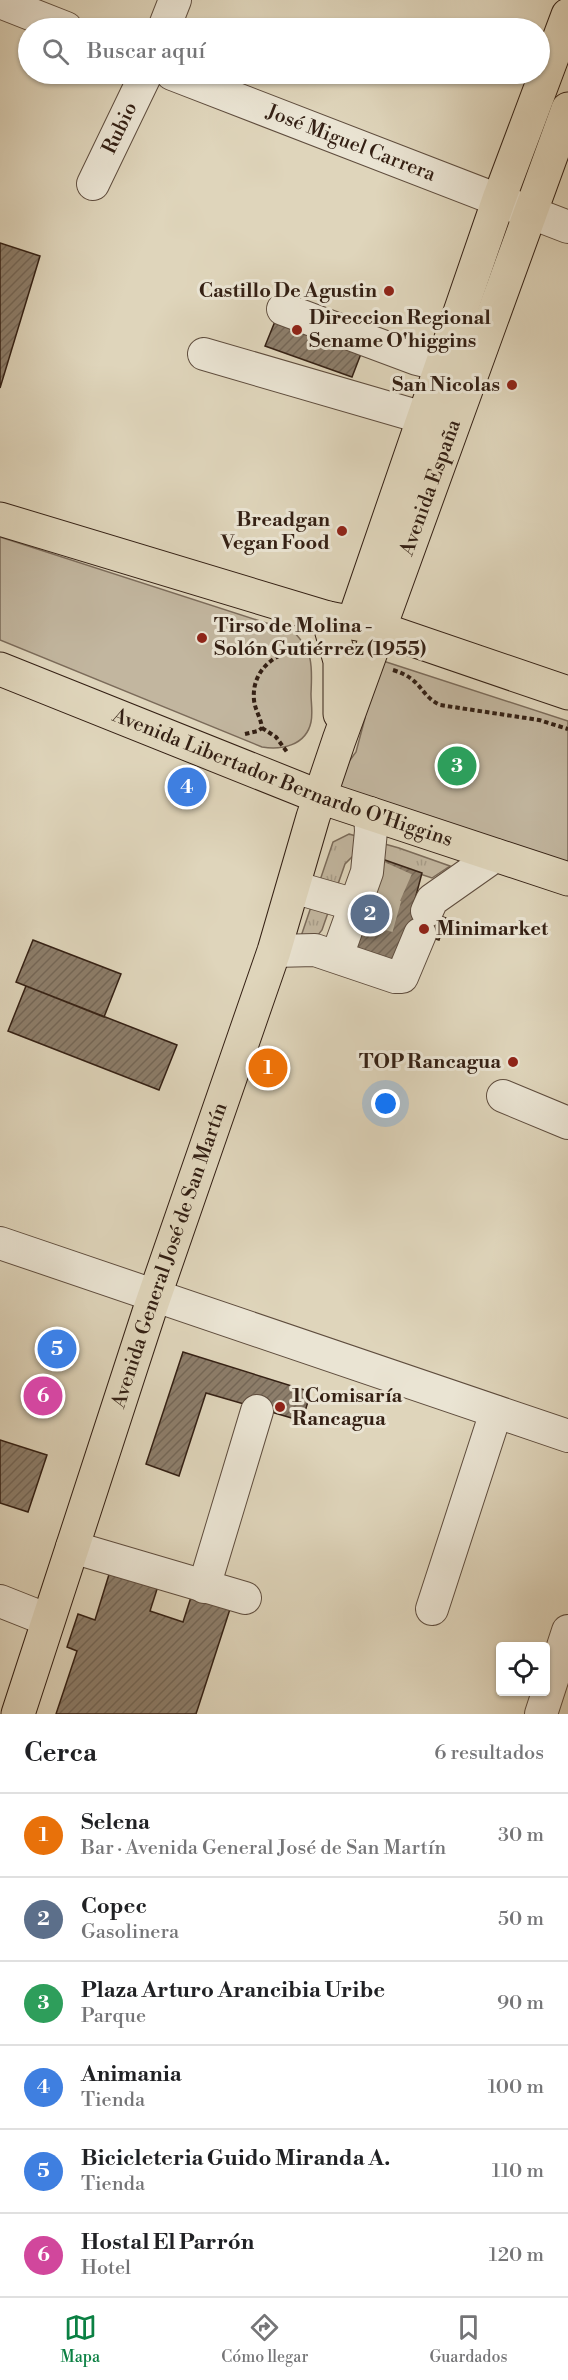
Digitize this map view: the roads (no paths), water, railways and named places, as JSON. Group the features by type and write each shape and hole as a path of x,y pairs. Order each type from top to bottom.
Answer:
{"main road":[{"name":"Avenida España","path":"550,63 568,15"},
{"name":"Avenida España","path":"354,661 353,623 499,199 542,84"},
{"name":"Avenida España","path":"353,623 532,213 568,109"},
{"path":"0,519 353,623 568,693"},
{"path":"320,797 339,740 342,683 354,661 353,623"},
{"name":"Avenida Libertador Bernardo O'Higgins","path":"0,669 320,797 568,879"},
{"name":"Avenida General José de San Martín","path":"18,1714 154,1296 274,951 320,797"}],"street":[{"path":"168,18 175,0"},
{"path":"0,2 41,18"},
{"name":"Rubio","path":"93,184 141,84"},
{"name":"José Miguel Carrera","path":"198,84 568,227"},
{"path":"283,309 417,359 442,365"},
{"path":"204,354 424,418"},
{"path":"337,956 360,907 371,874 370,813"},
{"path":"274,951 304,949 337,956 395,977 402,977 424,910 496,855"},
{"path":"293,887 360,907"},
{"path":"503,1096 568,1122"},
{"path":"0,1244 568,1436"},
{"path":"204,1587 257,1411"},
{"path":"432,1609 496,1412"},
{"path":"72,1547 245,1598"},
{"path":"0,1601 48,1620"},
{"path":"541,1714 568,1631"}],"tunnel":[{"path":"376,876 417,894"},
{"path":"366,908 423,924"}],"place":[{"name":"Castillo De Agustin","path":"389,291"},
{"name":"Direccion Regional Sename O'higgins","path":"297,330"},
{"name":"San Nicolas","path":"512,385"},
{"name":"Breadgan Vegan Food","path":"342,531"},
{"name":"Tirso de Molina - Solón Gutiérrez (1955)","path":"202,638"},
{"name":"Plaza Arturo Arancibia Uribe","path":"457,766"},
{"name":"Animania","path":"187,787"},
{"name":"Copec","path":"370,914"},
{"name":"Minimarket","path":"424,929"},
{"name":"TOP Rancagua","path":"513,1062"},
{"name":"Selena","path":"268,1068"},
{"name":"Bicicleteria Guido Miranda A.","path":"57,1349"},
{"name":"Hostal El Parrón","path":"43,1396"},
{"name":"1 Comisaría Rancagua","path":"280,1407"}]}
